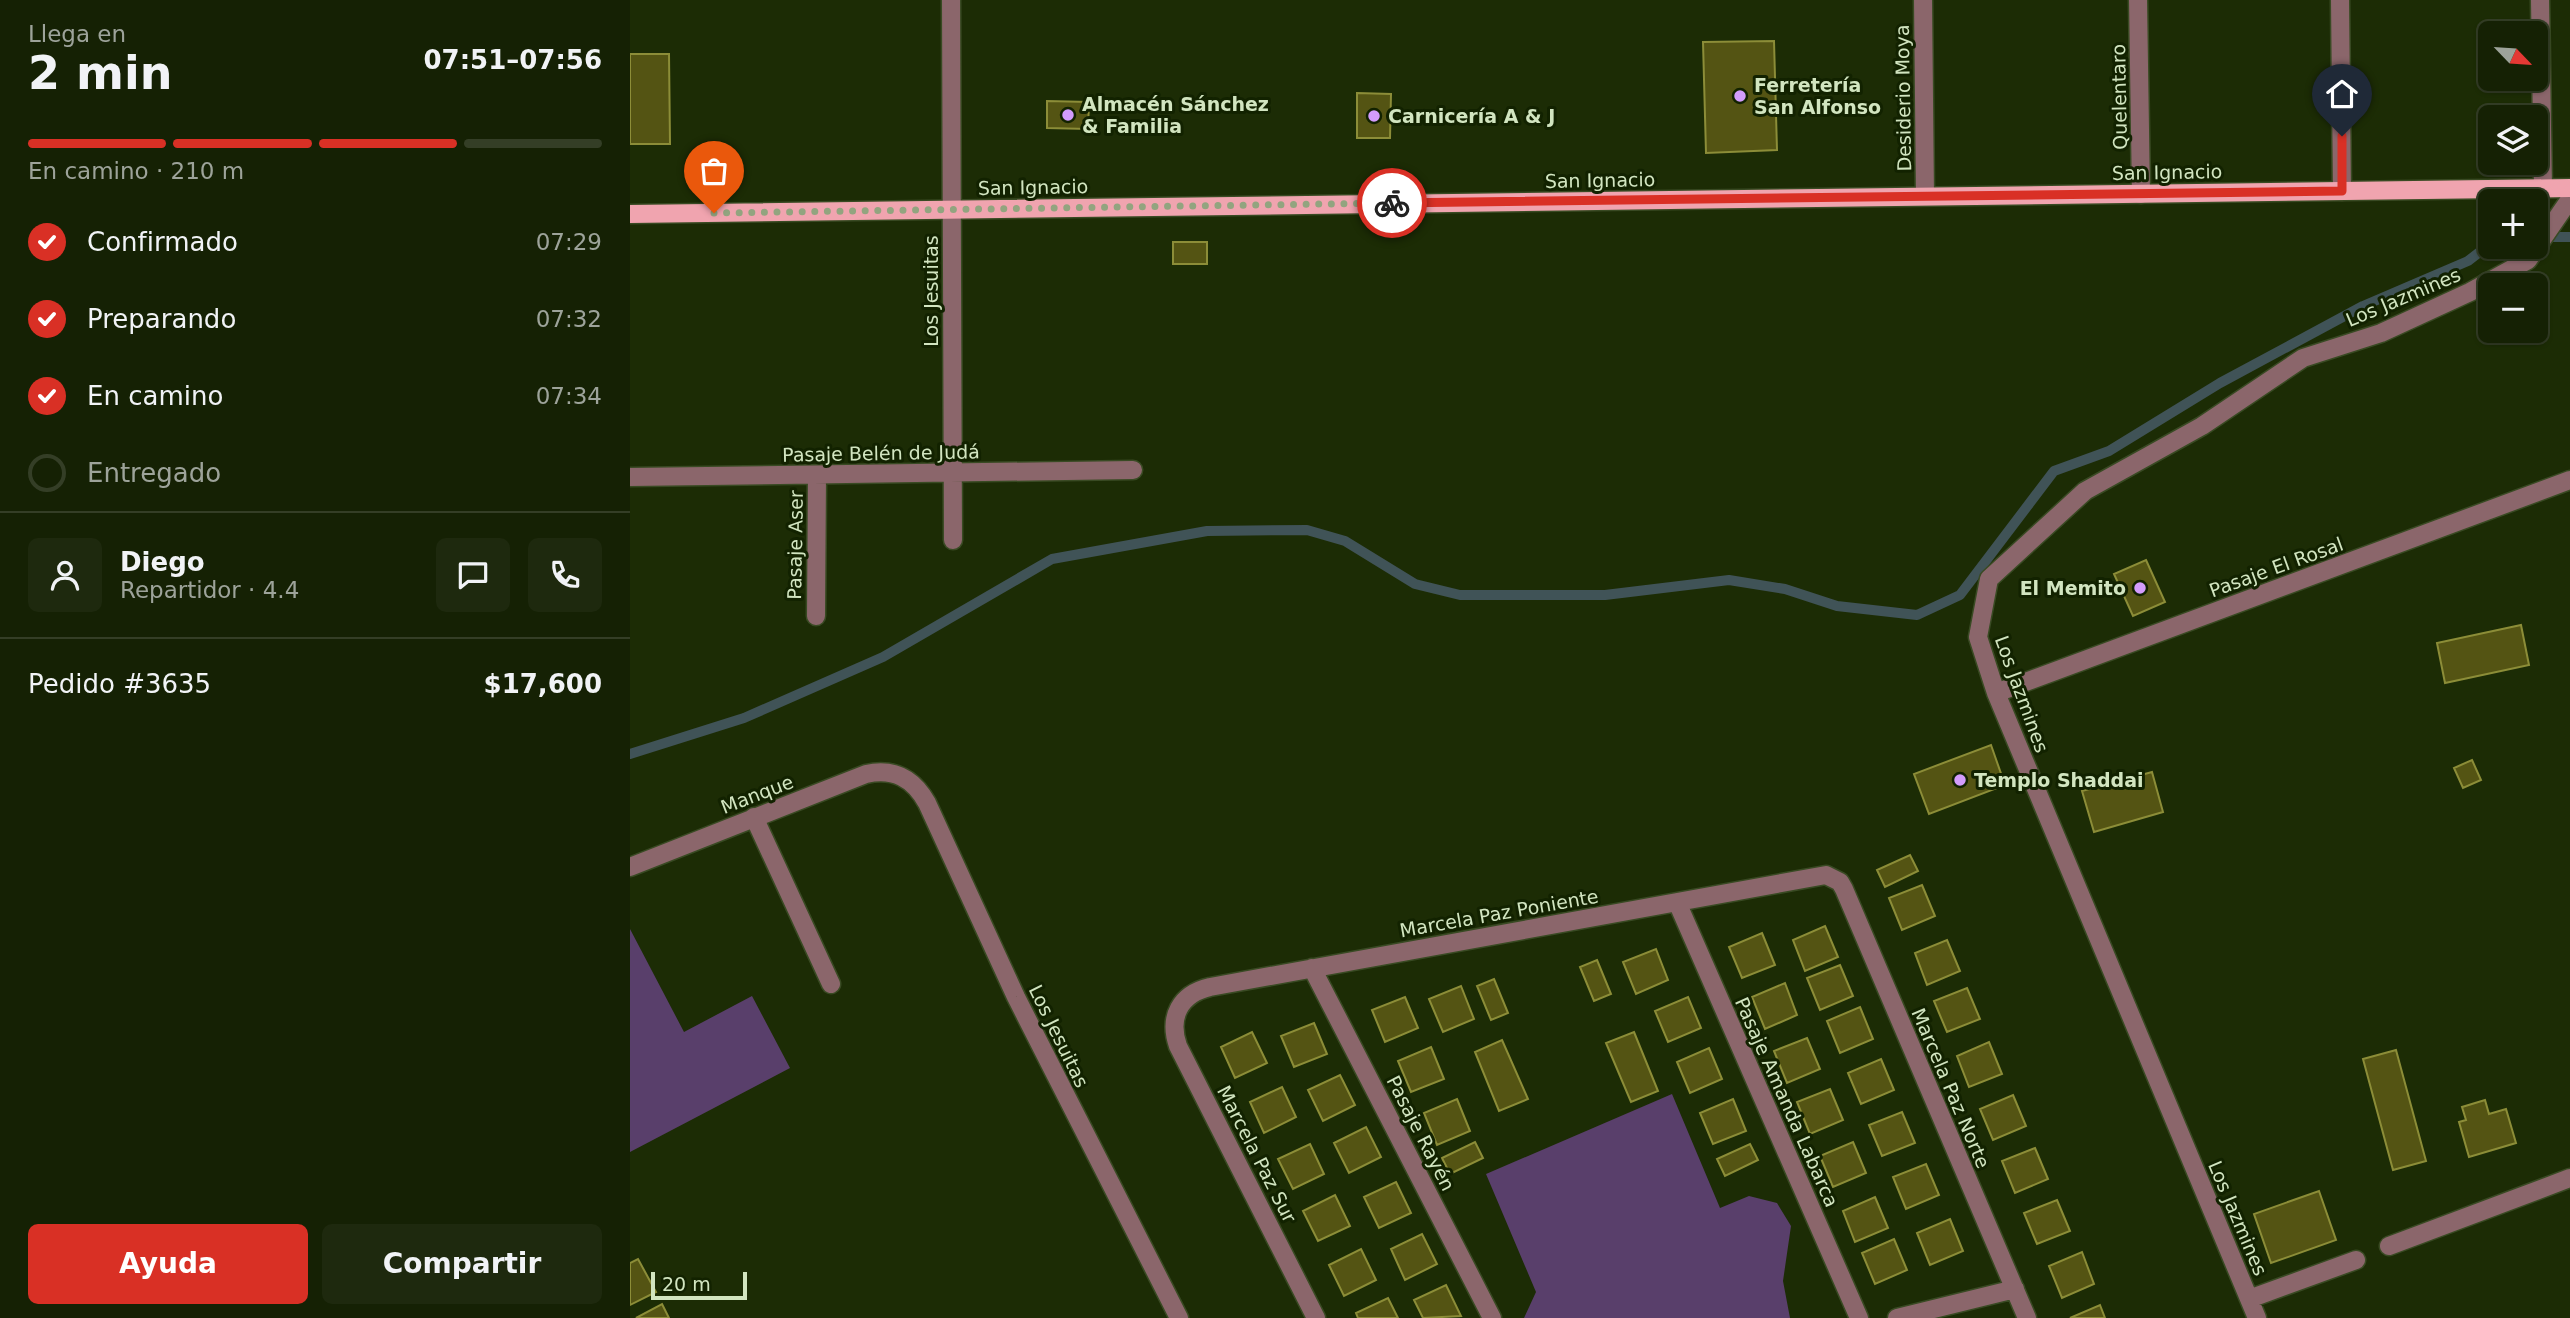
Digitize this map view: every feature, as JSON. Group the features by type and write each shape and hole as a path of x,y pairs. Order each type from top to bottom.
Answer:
{"main road":[{"name":"San Ignacio","path":"630,214 2570,188"}],"street":[{"name":"Los Jesuitas","path":"951,0 953,540"},
{"name":"Desiderio Moya","path":"1923,0 1925,196"},
{"name":"Quelentaro","path":"2138,0 2141,194"},
{"path":"2340,0 2342,191"},
{"path":"2540,0 2543,188"},
{"name":"Los Jazmines","path":"2257,1318 1996,693 1978,637 1989,579 2085,491 2202,426 2302,358 2381,332 2470,292 2531,257 2570,199"},
{"name":"Pasaje Belén de Judá","path":"630,477 1133,470"},
{"name":"Pasaje Aser","path":"816,616 817,475"},
{"name":"Pasaje El Rosal","path":"1996,693 2570,480"},
{"name":"Manque","path":"630,867 866,775 878,772 902,776"},
{"name":"Los Jesuitas","path":"902,776 920,791 1032,1029 1179,1318"},
{"path":"754,817 831,984"},
{"name":"Marcela Paz Poniente","path":"1178,1007 1197,990 1818,876 1833,877"},
{"name":"Marcela Paz Norte","path":"1833,877 1844,890 2027,1318"},
{"name":"Pasaje Amanda Labarca","path":"1677,902 1859,1318"},
{"name":"Pasaje Rayén","path":"1312,968 1492,1318"},
{"name":"Marcela Paz Sur","path":"1178,1007 1174,1020 1178,1046 1316,1318"},
{"path":"2389,1246 2570,1178"},
{"path":"2249,1299 2356,1260"},
{"path":"1898,1318 2015,1289"}],"shaded area":[{"path":"630,929 684,1032 752,996 790,1068 630,1152"},
{"path":"1672,1094 1720,1208 1749,1196 1777,1203 1791,1226 1783,1281 1790,1318 1524,1318 1536,1292 1486,1174"}],"building":[{"name":"Ferretería San Alfonso","path":"1774,41 1777,150 1706,153 1703,42"},
{"path":"630,54 669,54 670,144 630,144"},
{"name":"Carnicería A & J","path":"1357,93 1391,94 1390,138 1357,138"},
{"name":"Almacén Sánchez & Familia","path":"1047,101 1089,102 1088,129 1047,128"},
{"path":"1173,242 1207,242 1207,264 1173,264"},
{"name":"El Memito","path":"2146,560 2165,602 2133,616 2114,574"},
{"path":"2521,625 2529,665 2445,683 2437,643"},
{"name":"Templo Shaddai","path":"1991,745 2005,785 1929,814 1914,774"},
{"path":"2472,760 2481,780 2463,788 2454,768"},
{"path":"2152,772 2163,812 2094,832 2082,791"},
{"path":"1910,855 1918,871 1885,887 1877,870"},
{"path":"1922,885 1935,916 1902,930 1889,898"},
{"path":"1825,926 1838,957 1805,971 1793,940"},
{"path":"1762,933 1775,965 1742,978 1729,947"},
{"path":"1947,940 1960,971 1927,985 1915,953"},
{"path":"1656,949 1668,980 1636,994 1623,962"},
{"path":"1597,960 1611,994 1594,1001 1580,967"},
{"path":"1840,965 1853,996 1820,1010 1807,978"},
{"path":"1494,979 1508,1013 1491,1020 1477,986"},
{"path":"1785,983 1797,1015 1765,1029 1752,997"},
{"path":"1461,986 1474,1019 1443,1032 1429,999"},
{"path":"1967,988 1980,1019 1947,1032 1934,1001"},
{"path":"1405,997 1418,1028 1385,1042 1372,1010"},
{"path":"1688,997 1701,1028 1668,1042 1655,1011"},
{"path":"1860,1007 1873,1039 1840,1053 1827,1021"},
{"path":"1314,1023 1327,1054 1294,1067 1281,1036"},
{"path":"1252,1032 1267,1063 1235,1078 1221,1047"},
{"path":"1634,1032 1658,1091 1631,1102 1606,1043"},
{"path":"1807,1038 1820,1069 1787,1083 1774,1051"},
{"path":"1502,1040 1528,1099 1499,1111 1475,1052"},
{"path":"1989,1042 2002,1074 1969,1087 1957,1056"},
{"path":"1431,1047 1444,1079 1411,1092 1398,1061"},
{"path":"1709,1048 1722,1079 1690,1093 1677,1062"},
{"path":"2396,1050 2426,1161 2393,1170 2363,1059"},
{"path":"1881,1059 1894,1090 1861,1104 1848,1073"},
{"path":"1340,1075 1355,1105 1323,1121 1308,1090"},
{"path":"1282,1087 1296,1117 1264,1133 1250,1102"},
{"path":"1830,1089 1843,1120 1810,1134 1797,1102"},
{"path":"2013,1095 2026,1126 1993,1140 1980,1109"},
{"path":"1457,1099 1470,1131 1437,1145 1424,1113"},
{"path":"1733,1099 1746,1131 1713,1144 1700,1113"},
{"path":"2485,1100 2489,1114 2506,1109 2516,1143 2469,1157 2459,1122 2466,1120 2462,1107"},
{"path":"1902,1112 1915,1143 1882,1156 1869,1125"},
{"path":"1366,1127 1381,1157 1349,1173 1334,1143"},
{"path":"1475,1142 1483,1158 1450,1174 1442,1158"},
{"path":"1853,1142 1866,1173 1833,1187 1820,1156"},
{"path":"1310,1144 1324,1174 1293,1189 1278,1159"},
{"path":"1750,1144 1758,1160 1725,1176 1717,1159"},
{"path":"2035,1148 2048,1179 2015,1193 2002,1161"},
{"path":"1926,1164 1939,1195 1906,1209 1893,1177"},
{"path":"1396,1182 1411,1213 1379,1228 1364,1197"},
{"path":"2319,1191 2336,1240 2271,1263 2254,1214"},
{"path":"1335,1195 1350,1226 1318,1241 1303,1211"},
{"path":"1875,1197 1888,1228 1855,1242 1843,1211"},
{"path":"2057,1200 2070,1231 2037,1244 2024,1213"},
{"path":"1950,1219 1963,1251 1930,1265 1917,1233"},
{"path":"1422,1234 1437,1264 1405,1280 1391,1249"},
{"path":"1894,1239 1907,1270 1875,1284 1862,1253"},
{"path":"1361,1249 1376,1280 1344,1296 1329,1265"},
{"path":"2082,1252 2094,1284 2062,1298 2049,1266"},
{"path":"638,1259 656,1292 630,1305 630,1263"},
{"path":"1446,1285 1461,1316 1423,1318 1414,1300"},
{"path":"1388,1298 1398,1318 1358,1318 1356,1313"},
{"path":"662,1304 669,1318 636,1318"},
{"path":"2100,1305 2105,1318 2070,1318"}],"waterway":[{"path":"2548,237 2570,237"},
{"path":"630,754 744,718 883,657 1052,559 1207,531 1307,530 1345,541 1415,584 1460,595 1605,595 1729,580 1785,589 1837,606 1917,615 1960,595 2054,471 2109,451 2220,383 2363,306 2468,261 2478,253"}],"way so far":[{"path":"714,213 1392,203"}],"place":[{"name":"Ferretería San Alfonso","path":"1740,96"},
{"name":"Almacén Sánchez & Familia","path":"1068,115"},
{"name":"Carnicería A & J","path":"1374,116"},
{"name":"El Memito","path":"2140,588"},
{"name":"Templo Shaddai","path":"1960,780"}],"route":[{"path":"1392,203 2342,191 2342,136"}]}
